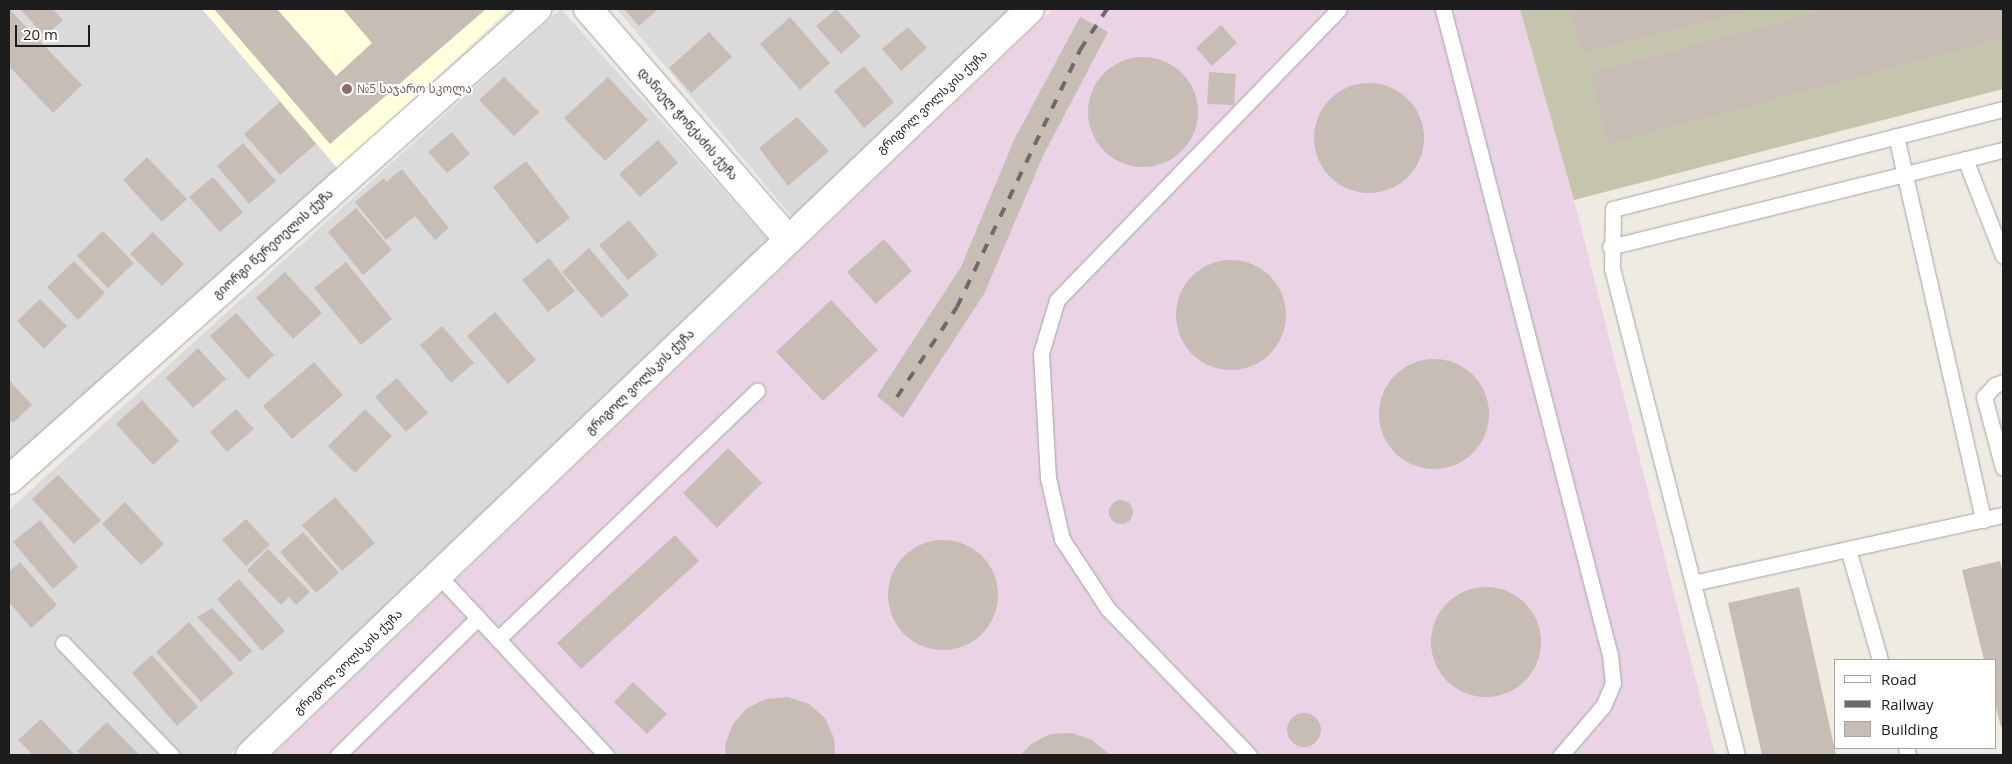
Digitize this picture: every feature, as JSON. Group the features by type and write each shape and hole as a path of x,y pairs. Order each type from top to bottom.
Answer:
{"street":[{"name":"გიორგი წერეთელის ქუჩა","path":"9,480 537,9"},
{"name":"დანიელ ჭონქაძის ქუჩა","path":"588,9 788,238"},
{"name":"გრიგოლ ვოლსკის ქუჩა","path":"250,755 788,238 1030,9"}],"lane":[{"path":"1250,755 1108,609 1062,539 1048,478 1041,353 1057,300 1339,9"},
{"path":"1443,9 1610,655 1613,683 1603,706 1561,755"},
{"path":"1737,755 1612,268 1610,247 1613,209 2003,109"},
{"path":"1896,136 1983,520"},
{"path":"1610,247 2003,150"},
{"path":"1965,160 2003,256"},
{"path":"2003,382 1995,384 1984,396 2003,468"},
{"path":"498,639 757,391"},
{"path":"1693,583 2003,515"},
{"path":"1848,549 1880,659"},
{"path":"438,576 606,755"},
{"path":"338,755 478,618"},
{"path":"63,642 171,755"}],"shaded area":[{"path":"9,9 202,9 339,170 9,463"},
{"name":"№5 საჯარო სკოლა","path":"202,9 509,9 339,170"},
{"path":"561,9 769,241 229,755 9,755 9,510"},
{"path":"617,9 1017,9 793,218"},
{"path":"1053,9 1520,9 1574,200 1715,755 273,755"},
{"path":"1520,9 2003,9 2003,89 1574,200"}],"building":[{"path":"9,9 82,85 53,113 9,66"},
{"path":"20,9 53,9 63,20 45,36"},
{"name":"№5 საჯარო სკოლა","path":"214,9 277,9 336,76 372,43 343,9 486,9 330,144"},
{"path":"624,9 658,9 639,26"},
{"path":"836,9 861,36 841,54 816,26"},
{"path":"1570,9 1757,9 1581,53"},
{"path":"1830,9 2003,9 2003,38 1608,144 1590,73"},
{"path":"790,17 830,63 800,90 760,44"},
{"path":"1080,17 1108,32 1043,156 984,294 903,418 877,396 961,267 1014,140"},
{"path":"1221,25 1237,43 1212,66 1196,48"},
{"path":"908,27 927,48 901,71 882,49"},
{"path":"709,32 732,57 691,93 669,68"},
{"path":"1143,57 1164,61 1182,73 1194,91 1198,112 1194,133 1182,151 1164,163 1143,167 1122,163 1104,151 1092,133 1088,112 1092,91 1104,73 1122,61"},
{"path":"864,66 894,102 864,128 834,91"},
{"path":"1209,72 1236,74 1234,105 1207,104"},
{"path":"504,77 539,112 514,136 479,100"},
{"path":"608,77 648,120 605,161 564,118"},
{"path":"1369,83 1390,87 1408,99 1420,117 1424,138 1420,159 1408,177 1390,189 1369,193 1348,189 1330,177 1318,159 1314,138 1318,117 1330,99 1348,87"},
{"path":"280,102 316,144 280,175 244,134"},
{"path":"797,117 829,151 788,186 759,148"},
{"path":"452,132 470,154 447,173 428,152"},
{"path":"658,140 678,163 640,197 619,174"},
{"path":"243,143 276,181 249,204 217,166"},
{"path":"147,157 187,199 162,222 123,180"},
{"path":"526,161 570,218 537,244 493,187"},
{"path":"402,169 449,228 435,240 415,216 386,240 355,202 384,178 386,182"},
{"path":"213,177 243,212 220,232 189,197"},
{"path":"356,208 392,250 363,275 328,232"},
{"path":"629,220 658,255 628,280 599,245"},
{"path":"103,231 134,263 108,288 77,256"},
{"path":"153,232 184,264 162,286 130,254"},
{"path":"884,239 912,271 876,304 847,272"},
{"path":"589,248 629,295 602,318 562,272"},
{"path":"549,258 575,291 548,312 522,280"},
{"path":"1231,260 1252,264 1270,276 1282,294 1286,315 1282,336 1270,354 1252,366 1231,370 1210,366 1192,354 1180,336 1176,315 1180,294 1192,276 1210,264"},
{"path":"74,261 105,293 78,320 47,287"},
{"path":"346,262 392,319 361,345 314,288"},
{"path":"285,272 322,313 293,339 256,298"},
{"path":"40,299 67,326 44,349 17,321"},
{"path":"831,300 878,350 823,401 776,352"},
{"path":"495,312 536,360 508,384 467,336"},
{"path":"236,313 274,355 248,379 210,336"},
{"path":"442,326 474,363 451,383 420,345"},
{"path":"198,348 226,379 193,408 166,378"},
{"path":"1434,359 1455,363 1473,375 1485,393 1489,414 1485,435 1473,453 1455,465 1434,469 1413,465 1395,453 1383,435 1379,414 1383,393 1395,375 1413,363"},
{"path":"314,362 343,395 292,439 263,406"},
{"path":"397,378 428,413 406,432 375,397"},
{"path":"9,380 32,405 13,423 9,419"},
{"path":"142,400 179,441 153,465 116,424"},
{"path":"236,409 254,429 227,452 210,432"},
{"path":"365,409 392,436 355,473 328,446"},
{"path":"728,448 762,483 717,528 683,493"},
{"path":"58,475 101,520 74,544 32,499"},
{"path":"335,497 375,543 342,571 302,525"},
{"path":"1121,500 1129,504 1133,512 1129,520 1121,524 1113,520 1109,512 1113,504"},
{"path":"125,502 164,544 141,565 102,524"},
{"path":"246,519 270,545 246,566 222,540"},
{"path":"40,520 78,567 53,589 13,542"},
{"path":"303,532 339,573 316,593 280,552"},
{"path":"675,535 699,561 581,669 557,643"},
{"path":"943,540 964,544 982,556 994,574 998,595 994,616 982,634 964,646 943,650 922,646 904,634 892,616 888,595 892,574 904,556 922,544"},
{"path":"268,549 310,592 296,605 289,597 281,605 247,570"},
{"path":"2000,561 2003,574 2003,726 2001,727 1997,711 1997,659 1984,659 1962,570"},
{"path":"20,562 57,605 31,628 9,602 9,572"},
{"path":"239,579 285,631 262,651 217,599"},
{"path":"1486,587 1507,591 1525,603 1537,621 1541,642 1537,663 1525,681 1507,693 1486,697 1465,693 1447,681 1435,663 1431,642 1435,621 1447,603 1465,591"},
{"path":"1799,587 1836,755 1762,755 1728,603"},
{"path":"212,608 252,651 240,662 197,617"},
{"path":"189,622 234,673 201,702 156,652"},
{"path":"152,655 198,707 177,726 132,673"},
{"path":"633,682 667,714 647,734 614,702"},
{"path":"788,697 809,704 825,718 834,738 835,755 726,755 725,745 733,724 747,708 766,699"},
{"path":"1304,713 1311,714 1316,718 1320,723 1320,737 1316,742 1311,746 1304,747 1297,746 1292,742 1288,737 1287,730 1288,723 1292,718 1297,714"},
{"path":"41,719 75,755 33,755 18,740"},
{"path":"107,722 140,755 81,755 77,751"},
{"path":"1072,733 1092,740 1110,755 1021,755 1031,744 1050,734"}],"railway":[{"path":"897,397 957,307 1080,50 1107,9"}],"place":[{"name":"№5 საჯარო სკოლა","path":"347,89"}]}
